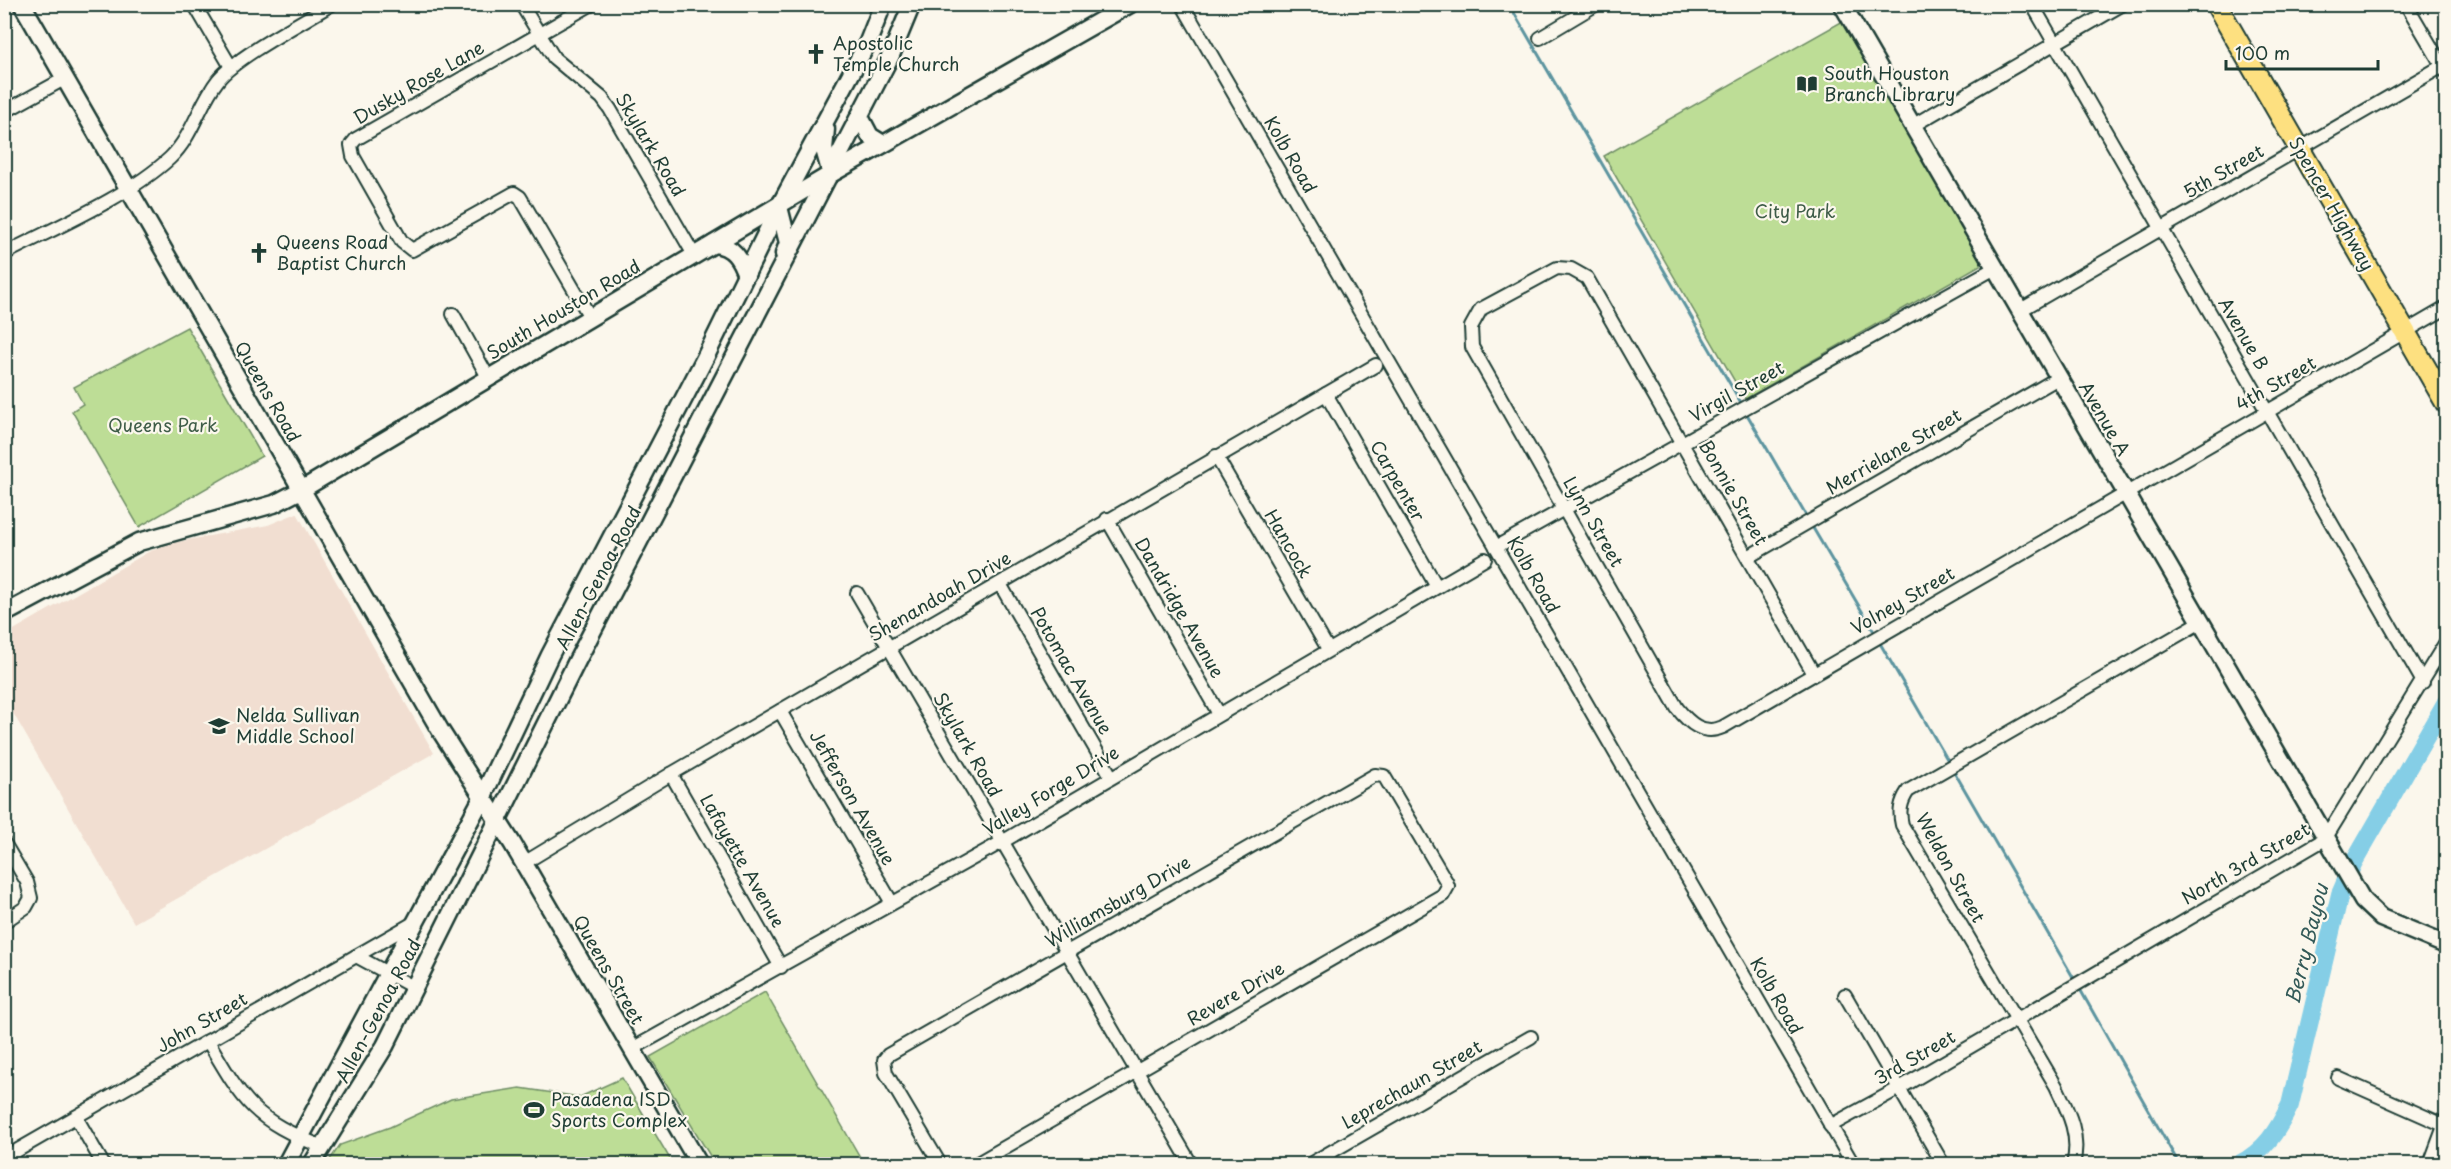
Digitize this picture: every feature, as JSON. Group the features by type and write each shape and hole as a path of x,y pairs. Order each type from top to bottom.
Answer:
{"main road":[{"name":"Spencer Highway","path":"2216,4 2446,403"}],"street":[{"name":"Queens Road","path":"22,4 301,490 482,798"},
{"path":"194,4 231,67"},
{"path":"4,254 128,189 172,156 198,118 217,81 231,67 332,4"},
{"name":"Skylark Road","path":"521,4 539,35 566,70 606,104 694,255"},
{"name":"Dusky Rose Lane","path":"590,317 520,197 514,193 412,250 402,242 351,150 356,139 592,4"},
{"name":"Allen-Genoa Road","path":"286,1164 482,798 580,597 706,356 779,207 868,42 883,4"},
{"name":"Allen-Genoa Road","path":"312,1164 362,1087 415,988 577,661 860,117 891,55 912,4"},
{"name":"South Houston Road","path":"6,609 139,542 274,504 301,490 831,174 1130,4"},
{"name":"Kolb Road","path":"1182,4 1853,1164"},
{"path":"1540,38 1597,4"},
{"name":"Avenue A","path":"1842,4 2199,623 2363,901 2381,918 2446,945"},
{"name":"Avenue B","path":"2031,4 2423,682"},
{"path":"1912,126 2123,4"},
{"path":"2406,4 2445,68"},
{"path":"868,42 891,55"},
{"name":"5th Street","path":"2019,310 2445,68"},
{"path":"4,112 64,79"},
{"path":"829,116 824,149 831,174"},
{"path":"860,117 870,136 883,144"},
{"path":"778,272 788,243 779,207"},
{"path":"714,244 724,245 733,251 741,260 746,275"},
{"name":"Bonnie Street","path":"1471,327 1481,309 1557,268 1578,272 1592,286 1814,674"},
{"name":"Virgil Street","path":"1496,547 1995,268"},
{"name":"4th Street","path":"2125,493 2446,308"},
{"path":"453,314 488,377"},
{"name":"Lynn Street","path":"1471,327 1472,347 1677,708 1697,727"},
{"path":"706,356 729,369"},
{"name":"Shenandoah Drive","path":"524,863 671,774 1000,584 1107,519 1376,365"},
{"name":"Merrielane Street","path":"1748,557 2058,378"},
{"name":"Carpenter","path":"1326,394 1437,587"},
{"name":"Hancock","path":"1216,456 1328,649"},
{"name":"Volney Street","path":"1697,727 1715,730 1723,727 2125,493"},
{"name":"Dandridge Avenue","path":"1107,519 1219,714"},
{"name":"Valley Forge Drive","path":"632,1049 1002,842 1111,776 1485,559"},
{"name":"Potomac Avenue","path":"1000,584 1111,776"},
{"name":"Skylark Road","path":"857,593 1191,1164"},
{"path":"580,597 605,609"},
{"name":"Weldon Street","path":"2073,1164 2076,1139 2071,1116 1902,825 1899,813 1908,791 2199,623"},
{"name":"North 3rd Street","path":"2017,1020 2330,846 2446,642"},
{"name":"Jefferson Avenue","path":"780,711 892,903"},
{"name":"Lafayette Avenue","path":"671,774 781,967"},
{"name":"Williamsburg Drive","path":"940,1164 884,1067 888,1054 1376,775 1387,780 1413,824"},
{"name":"Queens Street","path":"482,798 524,863 699,1164"},
{"name":"Revere Drive","path":"976,1164 1443,895 1448,886 1413,824"},
{"path":"4,843 27,882 31,898 26,907 4,922"},
{"name":"John Street","path":"4,1158 418,920"},
{"path":"356,956 415,988"},
{"path":"1845,995 1943,1164"},
{"name":"3rd Street","path":"1830,1126 2017,1020"},
{"name":"Leprechaun Street","path":"1310,1164 1531,1037"},
{"path":"208,1041 235,1087 251,1106 275,1126 323,1147"},
{"path":"2338,1078 2446,1124 2430,1164"},
{"path":"76,1117 104,1164"}],"shaded area":[{"name":"Nelda Sullivan Middle School","path":"297,513 434,753 134,923 5,699 5,635 150,551 177,542 268,525"}],"green space":[{"name":"City Park","path":"1843,21 1982,264 1745,399 1604,156"},
{"name":"Queens Park","path":"187,327 262,456 139,527 72,411 83,404 74,387"},
{"path":"765,992 864,1164 715,1164 650,1057"},
{"name":"Pasadena ISD Sports Complex","path":"622,1078 673,1164 327,1164 340,1145 390,1127 451,1099 520,1088 580,1097"}],"waterway":[{"path":"1509,4 1740,401"},
{"path":"1748,416 1805,514"},
{"path":"1813,528 1873,630"},
{"path":"1881,645 1947,759"},
{"name":"Berry Bayou","path":"2239,1164 2256,1153 2270,1139 2290,1105 2340,894 2354,862 2446,702"},
{"path":"1955,773 2073,977"},
{"path":"2081,991 2179,1164"}],"place":[{"name":"Apostolic Temple Church","path":"816,54"},
{"name":"South Houston Branch Library","path":"1807,84"},
{"name":"Queens Road Baptist Church","path":"259,253"},
{"name":"Nelda Sullivan Middle School","path":"219,726"},
{"name":"Pasadena ISD Sports Complex","path":"534,1110"}]}
